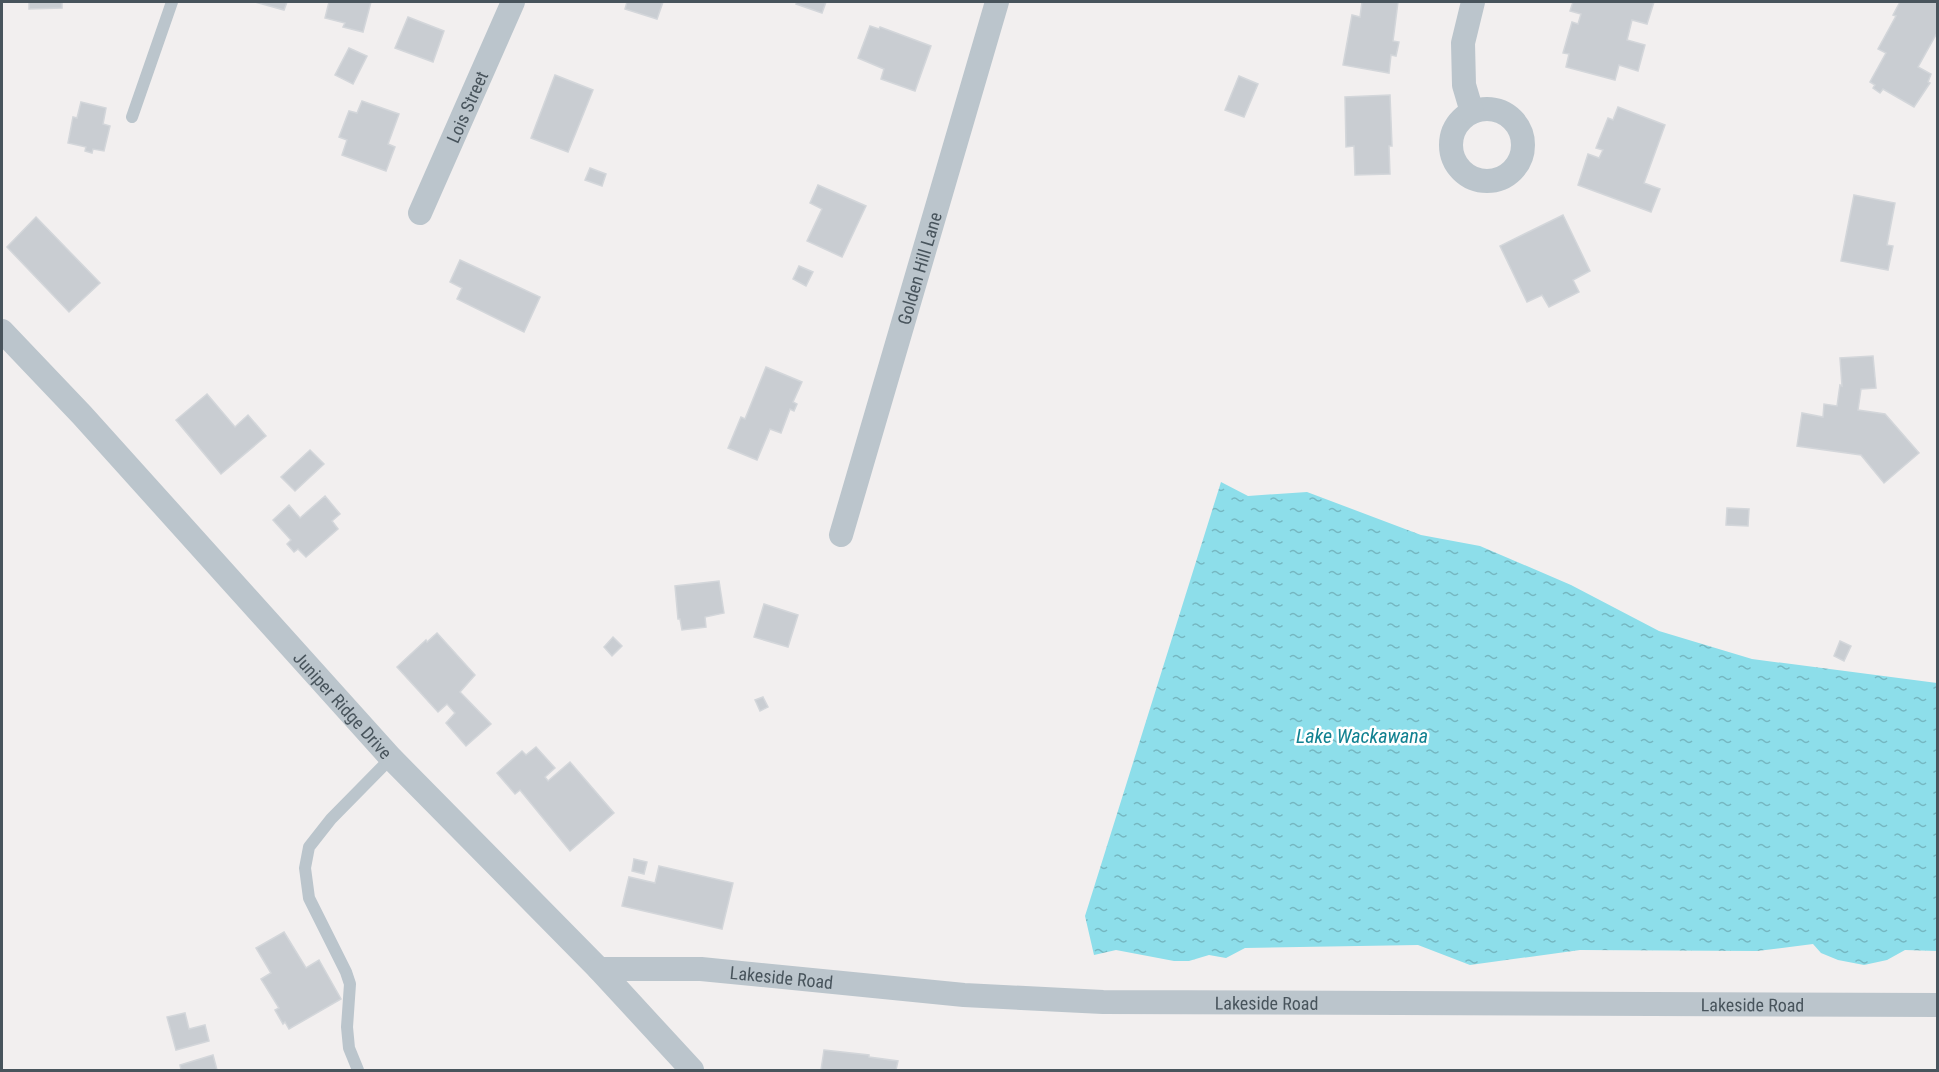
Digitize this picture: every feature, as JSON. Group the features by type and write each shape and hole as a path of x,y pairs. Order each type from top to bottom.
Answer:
{"street":[{"name":"Lois Street","path":"420,213 513,2"},
{"name":"Golden Hill Lane","path":"841,535 997,2"},
{"path":"1472,112 1464,85 1462,43 1473,2"},
{"name":"Juniper Ridge Drive","path":"2,331 82,415 391,758 598,969 692,1071"},
{"name":"Lakeside Road","path":"598,969 701,969 964,995 1103,1002 1938,1005"}],"lane":[{"path":"132,117 172,2"},
{"path":"358,1071 349,1048 347,1027 350,984 309,898 305,868 309,847 331,819 391,758"}],"water":[{"name":"Lake Wackawana","path":"1221,482 1248,496 1307,492 1421,535 1480,546 1571,585 1659,631 1752,659 1937,683 1937,951 1905,950 1887,960 1864,965 1838,960 1821,953 1813,944 1757,951 1580,950 1470,965 1418,945 1245,948 1226,958 1209,955 1189,961 1174,961 1116,950 1094,955 1085,916"}],"building":[{"path":"29,2 62,2 62,8 29,9"},
{"path":"255,2 287,2 284,10"},
{"path":"329,2 371,2 363,32 343,27 345,23 325,18"},
{"path":"627,2 663,2 657,19 625,9"},
{"path":"797,2 826,2 822,13 796,4"},
{"path":"1362,2 1398,2 1393,41 1399,42 1396,56 1391,55 1389,73 1343,65 1352,15 1360,17"},
{"path":"1573,2 1654,2 1647,24 1632,20 1627,40 1645,45 1638,71 1619,65 1615,80 1566,67 1569,54 1563,53 1572,22 1578,24 1581,14 1570,11"},
{"path":"1900,2 1938,2 1938,31 1918,67 1931,74 1928,82 1930,83 1914,107 1883,89 1880,93 1873,88 1875,85 1870,82 1886,53 1878,49 1896,16 1893,15"},
{"path":"408,17 444,31 433,62 395,48"},
{"path":"870,26 879,29 880,27 931,46 915,91 881,79 884,69 858,58"},
{"path":"349,48 367,56 353,84 335,75"},
{"path":"555,75 593,90 568,152 531,138"},
{"path":"1239,76 1258,84 1244,117 1225,110"},
{"path":"1390,95 1392,146 1389,146 1390,174 1355,175 1354,146 1346,147 1345,97"},
{"path":"362,101 399,114 388,144 395,147 386,171 342,155 347,140 339,137 349,111 357,113"},
{"path":"81,102 106,108 103,124 110,126 104,151 93,149 92,153 85,151 86,147 68,143 73,117 77,118"},
{"path":"1618,107 1665,125 1644,183 1660,189 1651,212 1578,185 1588,154 1599,158 1603,150 1596,148 1608,118 1613,120"},
{"path":"590,168 606,174 602,186 585,180"},
{"path":"818,185 866,206 842,257 807,241 822,209 810,203"},
{"path":"1854,195 1895,203 1887,245 1893,246 1888,270 1841,261"},
{"path":"1563,215 1590,271 1573,280 1579,292 1549,307 1542,295 1527,302 1500,246"},
{"path":"36,217 100,283 69,312 7,247"},
{"path":"460,260 540,297 524,332 457,299 462,288 450,282"},
{"path":"799,266 813,272 806,286 793,279"},
{"path":"1873,356 1876,388 1861,389 1858,410 1885,414 1919,453 1884,483 1861,455 1797,446 1802,413 1823,417 1824,404 1837,406 1840,385 1842,386 1840,358"},
{"path":"766,367 802,382 793,402 797,404 794,411 790,409 781,433 770,429 757,460 728,448 741,417 745,419"},
{"path":"207,394 235,427 248,415 266,436 221,474 176,420"},
{"path":"310,450 324,464 295,491 281,477"},
{"path":"325,496 340,514 332,521 338,529 306,557 298,549 294,552 287,544 291,540 273,520 289,505 300,518"},
{"path":"1727,508 1749,509 1748,526 1726,525"},
{"path":"719,581 724,613 705,617 706,627 682,630 680,619 678,619 675,586"},
{"path":"764,604 798,615 788,647 754,637"},
{"path":"437,633 475,675 460,692 491,724 466,746 446,723 455,713 447,704 438,712 397,667"},
{"path":"613,637 622,646 612,656 604,647"},
{"path":"1840,641 1851,646 1844,661 1834,656"},
{"path":"763,697 768,707 760,711 755,700"},
{"path":"536,747 555,768 545,777 548,781 570,762 614,813 570,851 520,790 515,794 497,773 522,751 526,755"},
{"path":"634,859 647,862 644,874 632,871"},
{"path":"659,866 733,883 722,929 622,906 629,877 655,883"},
{"path":"284,932 306,968 319,960 341,999 289,1029 285,1022 283,1024 275,1010 279,1008 261,979 271,973 256,948"},
{"path":"185,1013 189,1029 205,1025 209,1041 176,1050 167,1017"},
{"path":"824,1050 898,1061 896,1070 821,1070"},
{"path":"213,1055 217,1070 181,1070 180,1065"}]}
